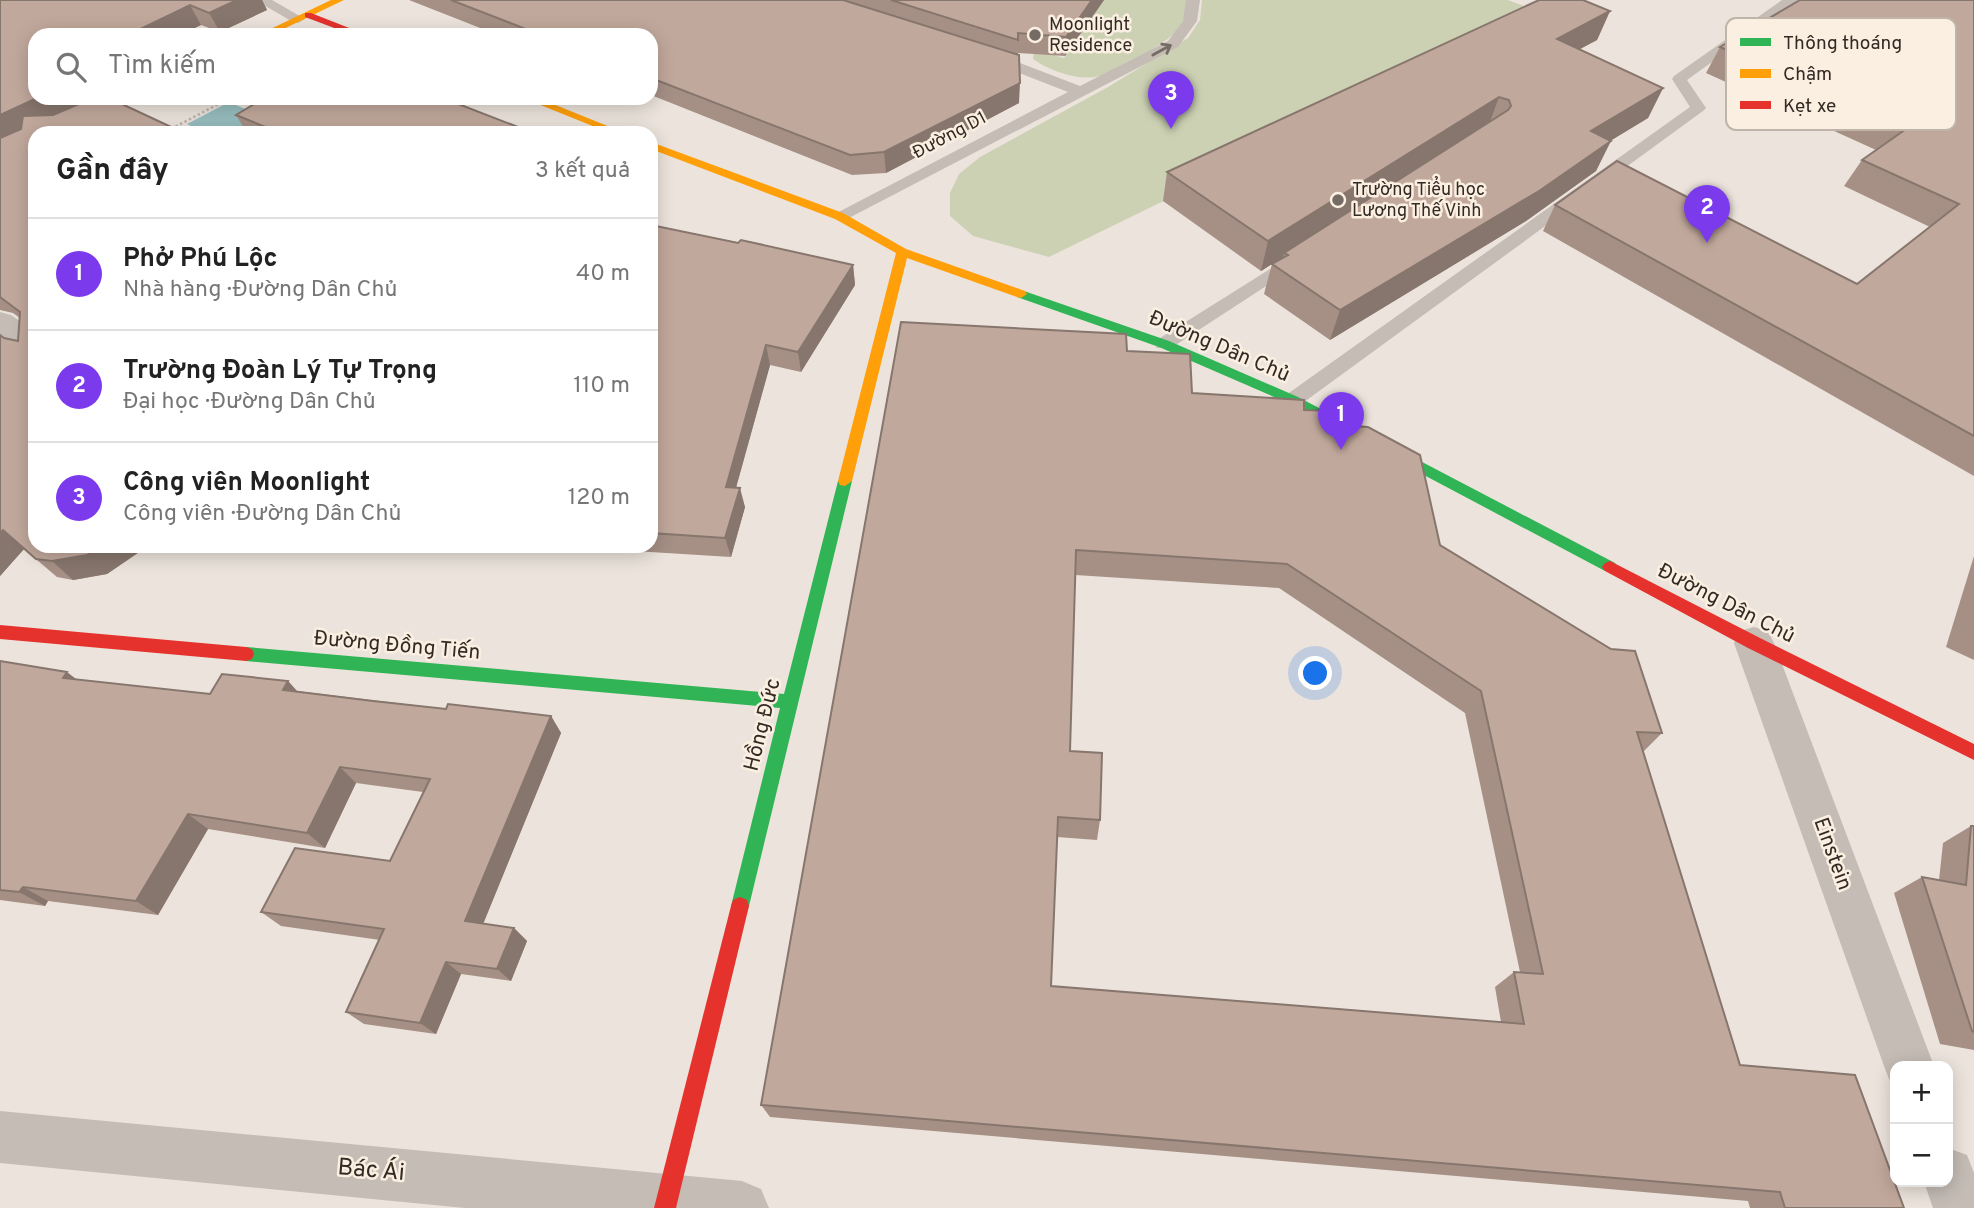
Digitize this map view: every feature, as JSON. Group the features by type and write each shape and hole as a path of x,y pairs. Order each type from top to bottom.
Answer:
{"street":[{"path":"279,28 339,0"},
{"path":"303,17 339,28"},
{"path":"60,126 108,105"},
{"path":"546,105 602,126"},
{"name":"Đường Dân Chủ","path":"658,148 839,216 901,252 1164,344 1293,400 1754,643 1974,752"},
{"name":"Hồng Đức","path":"666,1203 901,252"},
{"path":"0,323 28,343"},
{"name":"Đường Đồng Tiến","path":"0,632 790,702"},
{"name":"Einstein","path":"1754,643 1907,1061"},
{"name":"Bác Ái","path":"0,1137 666,1203 742,1208"},
{"path":"1953,1187 1960,1208"}],"lane":[{"path":"262,0 303,17"},
{"name":"Đường D1","path":"839,216 1079,91 1115,76 1172,44 1190,21 1193,0"},
{"path":"1765,18 1791,0"},
{"path":"1293,400 1698,108 1679,79 1726,46"},
{"path":"979,54 1042,75 1079,91"},
{"path":"1164,344 1303,254"}],"path":[{"path":"177,126 217,105"}],"green space":[{"path":"1104,0 1186,0 1186,12 1182,23 1167,40 1099,76 1071,76 1033,59 1034,49 1064,58"},
{"path":"1202,0 1508,0 1546,14 1049,257 973,236 950,216 950,193 959,174 980,157 1108,87 1188,38 1200,20"}],"water":[{"path":"223,105 236,105 259,115 274,105 342,105 322,126 187,124"}],"building":[{"path":"0,0 237,0 209,13 190,5 142,28 28,28 28,102 0,115"},
{"path":"451,0 843,0 1019,55 1020,83 884,152 850,155 658,81 658,28 523,28"},
{"name":"Moonlight Residence","path":"891,0 1092,0 1066,37 1018,33 1018,40"},
{"name":"Trường Tiểu học Lương Thế Vinh","path":"1539,0 1583,0 1610,11 1557,39 1663,88 1591,131 1611,141 1539,191 1340,310 1272,264 1288,255 1284,253 1508,110 1511,106 1509,100 1499,97 1268,241 1167,172"},
{"path":"1800,0 1974,0 1974,436 1555,205 1617,161 1857,284 1959,204 1862,160 1905,130 1956,130 1956,18 1769,18"},
{"path":"77,105 124,105 169,126 28,126 28,552 3,530 0,533 0,335 18,341 20,312 0,297 0,138 21,129 23,116 53,115"},
{"path":"252,105 461,105 515,126 263,126 236,115"},
{"path":"658,226 738,243 741,240 853,265 798,352 766,345 726,487 740,488 725,538 658,533"},
{"path":"901,322 1126,334 1127,351 1190,354 1192,393 1304,400 1304,410 1338,411 1353,419 1354,426 1368,427 1420,455 1440,545 1611,649 1635,651 1662,733 1637,732 1740,1065 1855,1075 1890,1170 1890,1187 1896,1187 1904,1208 1785,1208 1780,1192 761,1105","holes":["1076,550 1287,564 1481,691 1543,974 1514,972 1524,1024 1051,986 1058,817 1100,820 1102,753 1070,751"]},
{"path":"29,553 90,553 52,561 36,559"},
{"path":"0,661 67,672 63,678 210,694 222,674 288,681 283,690 446,709 448,704 551,716 465,921 514,928 497,969 446,962 420,1023 346,1012 384,929 261,912 295,848 390,861 430,779 340,767 307,833 188,814 136,901 23,887 19,892 0,890"},
{"path":"1971,826 1974,826 1974,1032 1922,877 1966,885"}],"traffic: fast":[{"path":"60,126 108,105"},
{"path":"1021,294 1164,344 1293,400 1610,567"},
{"path":"740,906 845,481"},
{"path":"246,654 790,702"}],"traffic: slow":[{"path":"278,28 339,0"},
{"path":"546,105 602,126"},
{"path":"658,148 839,216 902,252 1021,294"},
{"path":"845,481 902,252"}],"traffic: jam":[{"path":"308,15 343,28"},
{"path":"1610,567 1754,643 1974,752"},
{"path":"0,632 246,654"},
{"path":"665,1208 740,906"}],"place":[{"name":"Moonlight Residence","path":"1035,35"},
{"name":"Công viên Moonlight","path":"1171,129"},
{"name":"Trường Tiểu học Lương Thế Vinh","path":"1338,200"},
{"name":"Trường Đoàn Lý Tự Trọng","path":"1707,243"},
{"name":"Phở Phú Lộc","path":"1341,450"}]}
